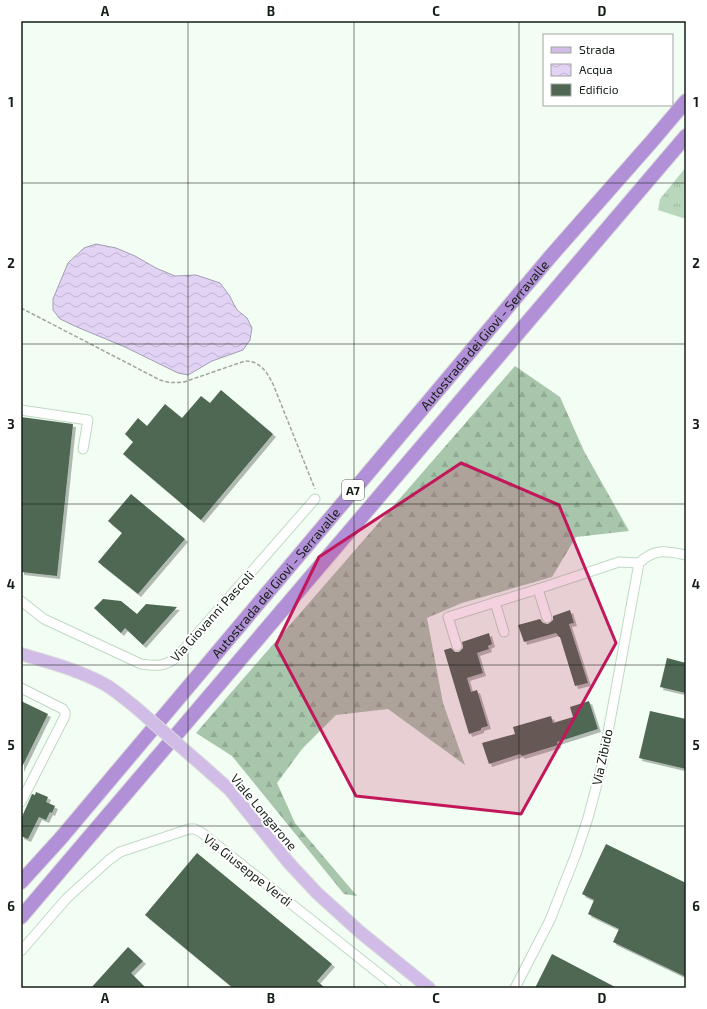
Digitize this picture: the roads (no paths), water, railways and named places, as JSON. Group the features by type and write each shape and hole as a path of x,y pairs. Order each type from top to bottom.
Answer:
{"highway":[{"name":"Autostrada dei Giovi - Serravalle","path":"21,882 66,832 550,257 686,101"},
{"name":"Autostrada dei Giovi - Serravalle","path":"21,917 686,136"}],"main road":[{"name":"Viale Longarone","path":"21,654 76,671 108,686 134,706 230,790 288,862 317,893 360,932 429,988"}],"street":[{"path":"21,410 88,420 83,449"},
{"name":"Via Giovanni Pascoli","path":"21,601 44,619 141,664 158,666 166,664 177,657 315,499"},
{"path":"457,646 448,617 619,562 638,563 647,555 660,551 668,551 686,555"},
{"name":"Via Zibido","path":"515,988 550,920 576,854 588,818 602,765 638,563"},
{"path":"538,589 547,618"},
{"path":"495,602 504,632"},
{"path":"21,688 63,709 65,712 65,716 25,784 21,802"},
{"name":"Via Giuseppe Verdi","path":"21,951 67,898 120,852 188,829 195,829 397,988"}],"water":[{"path":"96,244 116,248 175,276 196,275 220,283 229,295 237,310 247,318 252,328 250,340 243,350 212,361 188,375 178,373 125,347 60,319 53,310 53,299 68,263 84,248"}]}
